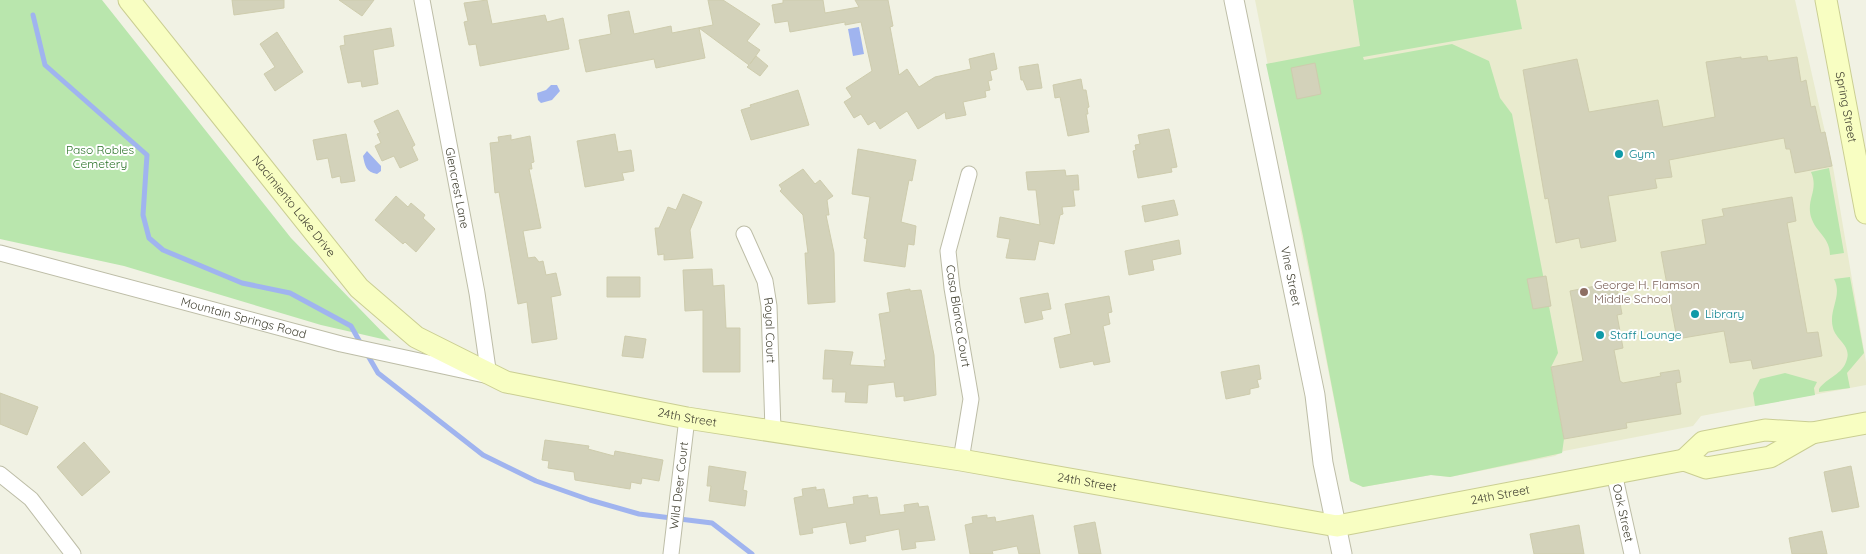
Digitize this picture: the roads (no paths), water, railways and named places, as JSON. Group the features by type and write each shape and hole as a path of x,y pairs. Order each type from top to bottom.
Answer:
{"main road":[{"name":"Nacimiento Lake Drive","path":"129,0 267,176 358,288 416,337 490,376"},
{"name":"Spring Street","path":"1826,0 1866,213"},
{"name":"24th Street","path":"490,376 506,382 687,418 961,460 1336,526 1684,460 1706,468 1770,457 1812,433 1866,424"}],"street":[{"name":"Glencrest Lane","path":"422,0 477,293 490,376"},
{"name":"Vine Street","path":"1234,0 1314,395 1323,463 1342,554"},
{"name":"Casa Blanca Court","path":"961,460 970,399 948,251 969,174"},
{"name":"Royal Court","path":"744,234 765,281 769,306 773,430"},
{"name":"Mountain Springs Road","path":"0,253 341,344 490,376"},
{"name":"Wild Deer Court","path":"672,554 687,418"},
{"name":"Oak Street","path":"1614,473 1632,554"},
{"path":"0,474 30,499 73,554"}],"water":[{"path":"859,27 864,54 853,56 848,29"},
{"path":"551,85 557,85 560,91 552,100 541,103 538,100 537,93 546,90"},
{"path":"367,151 381,166 381,171 377,174 370,172 365,166 363,156"}],"waterway":[{"path":"33,15 45,65 147,155 143,215 149,238 163,250 242,283 290,293 351,326 361,344"},
{"path":"367,354 378,373 483,455 536,481 590,500 639,514 712,523 752,554"}],"place":[{"name":"Gym","path":"1619,154"},
{"name":"George H. Flamson Middle School","path":"1584,292"},
{"name":"Library","path":"1695,314"},
{"name":"Staff Lounge","path":"1600,335"}],"park label":[{"name":"Paso Robles Cemetery","path":"100,157"}]}
